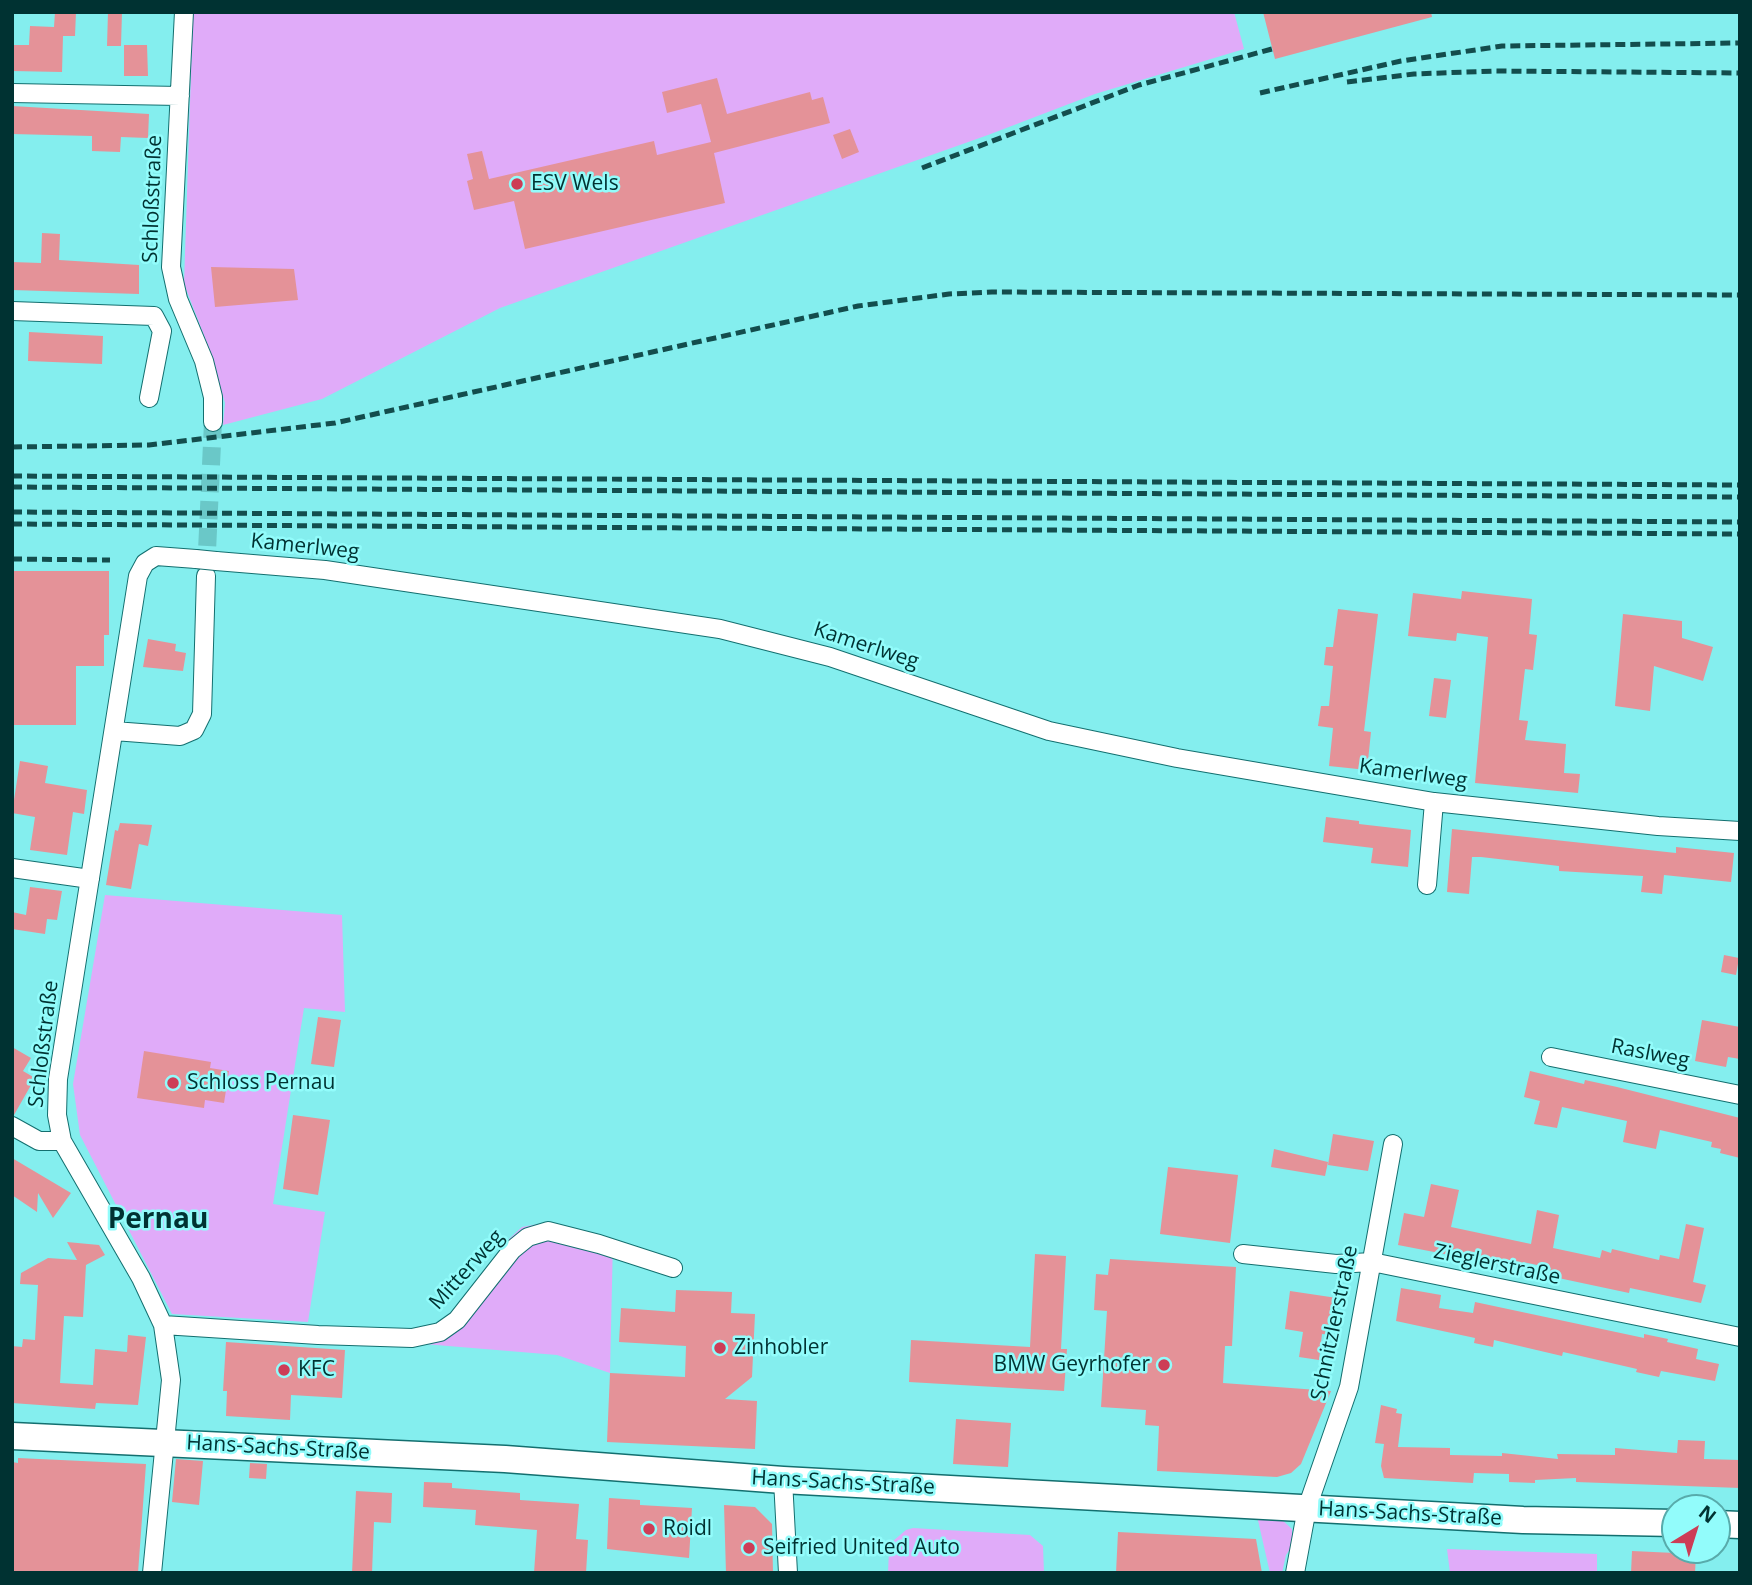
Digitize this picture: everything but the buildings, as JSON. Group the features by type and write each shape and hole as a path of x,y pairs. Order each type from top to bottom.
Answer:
{"main road":[{"name":"Hans-Sachs-Straße","path":"12,1436 505,1460 783,1480 1523,1520 1661,1523"}],"street":[{"name":"Schloßstraße","path":"184,12 171,267 178,299 204,361 213,397 213,422"},
{"path":"12,93 180,96"},
{"path":"12,311 155,316 162,331 149,398"},
{"name":"Kamerlweg","path":"114,731 138,576 145,563 156,556 325,570 720,629 830,657 1049,731 1177,758 1434,802 1658,826 1740,831"},
{"path":"114,731 180,736 194,730 202,714 206,576"},
{"name":"Schloßstraße","path":"114,731 58,1079 57,1115 62,1141 141,1278 163,1325 171,1380 152,1573"},
{"path":"1427,886 1434,802"},
{"path":"12,868 90,879"},
{"name":"Raslweg","path":"1551,1057 1740,1095"},
{"path":"12,1126 39,1141 62,1141"},
{"name":"Schnitzlerstraße","path":"1295,1573 1307,1508 1349,1387 1393,1144"},
{"name":"Mitterweg","path":"163,1325 412,1338 440,1332 457,1320 512,1250 528,1237 548,1231 673,1268"},
{"name":"Zieglerstraße","path":"1242,1254 1336,1264 1372,1262 1740,1337"},
{"path":"783,1480 788,1573"}],"shaded area":[{"name":"ESV Wels","path":"193,12 1234,12 1244,49 1095,94 988,135 500,308 322,399 223,425 225,403 210,351 184,284"},
{"path":"105,895 342,915 345,1012 304,1008 273,1204 325,1212 308,1322 172,1314 80,1135 73,1084"},
{"path":"549,1222 613,1240 610,1373 557,1355 424,1344 437,1325 465,1299 509,1239 522,1227"},
{"path":"1257,1516 1281,1519 1292,1529 1292,1546 1286,1555 1282,1573 1270,1573"},
{"path":"913,1528 1030,1535 1043,1546 1044,1573 888,1573 889,1550 893,1541 906,1530"},
{"path":"1447,1549 1597,1554 1597,1573 1450,1573"}],"tunnel":[{"path":"206,573 213,422"}],"railway":[{"path":"1260,93 1401,61 1502,46 1740,43"},
{"path":"922,168 1139,85 1272,49"},
{"path":"1347,82 1414,74 1495,71 1740,73"},
{"path":"12,447 149,445 335,423 858,306 949,294 1740,295"},
{"path":"12,476 1740,485"},
{"path":"12,487 1740,497"},
{"path":"12,512 1740,522"},
{"path":"12,524 1740,534"},
{"path":"12,559 110,560"}],"place":[{"name":"ESV Wels","path":"517,184"},
{"name":"Schloss Pernau","path":"173,1083"},
{"name":"Zinhobler","path":"720,1348"},
{"name":"BMW Geyrhofer","path":"1164,1365"},
{"name":"KFC","path":"284,1370"},
{"name":"Roidl","path":"649,1529"},
{"name":"Seifried United Auto","path":"749,1548"}],"district":[{"name":"Pernau","path":"158,1220"}]}
